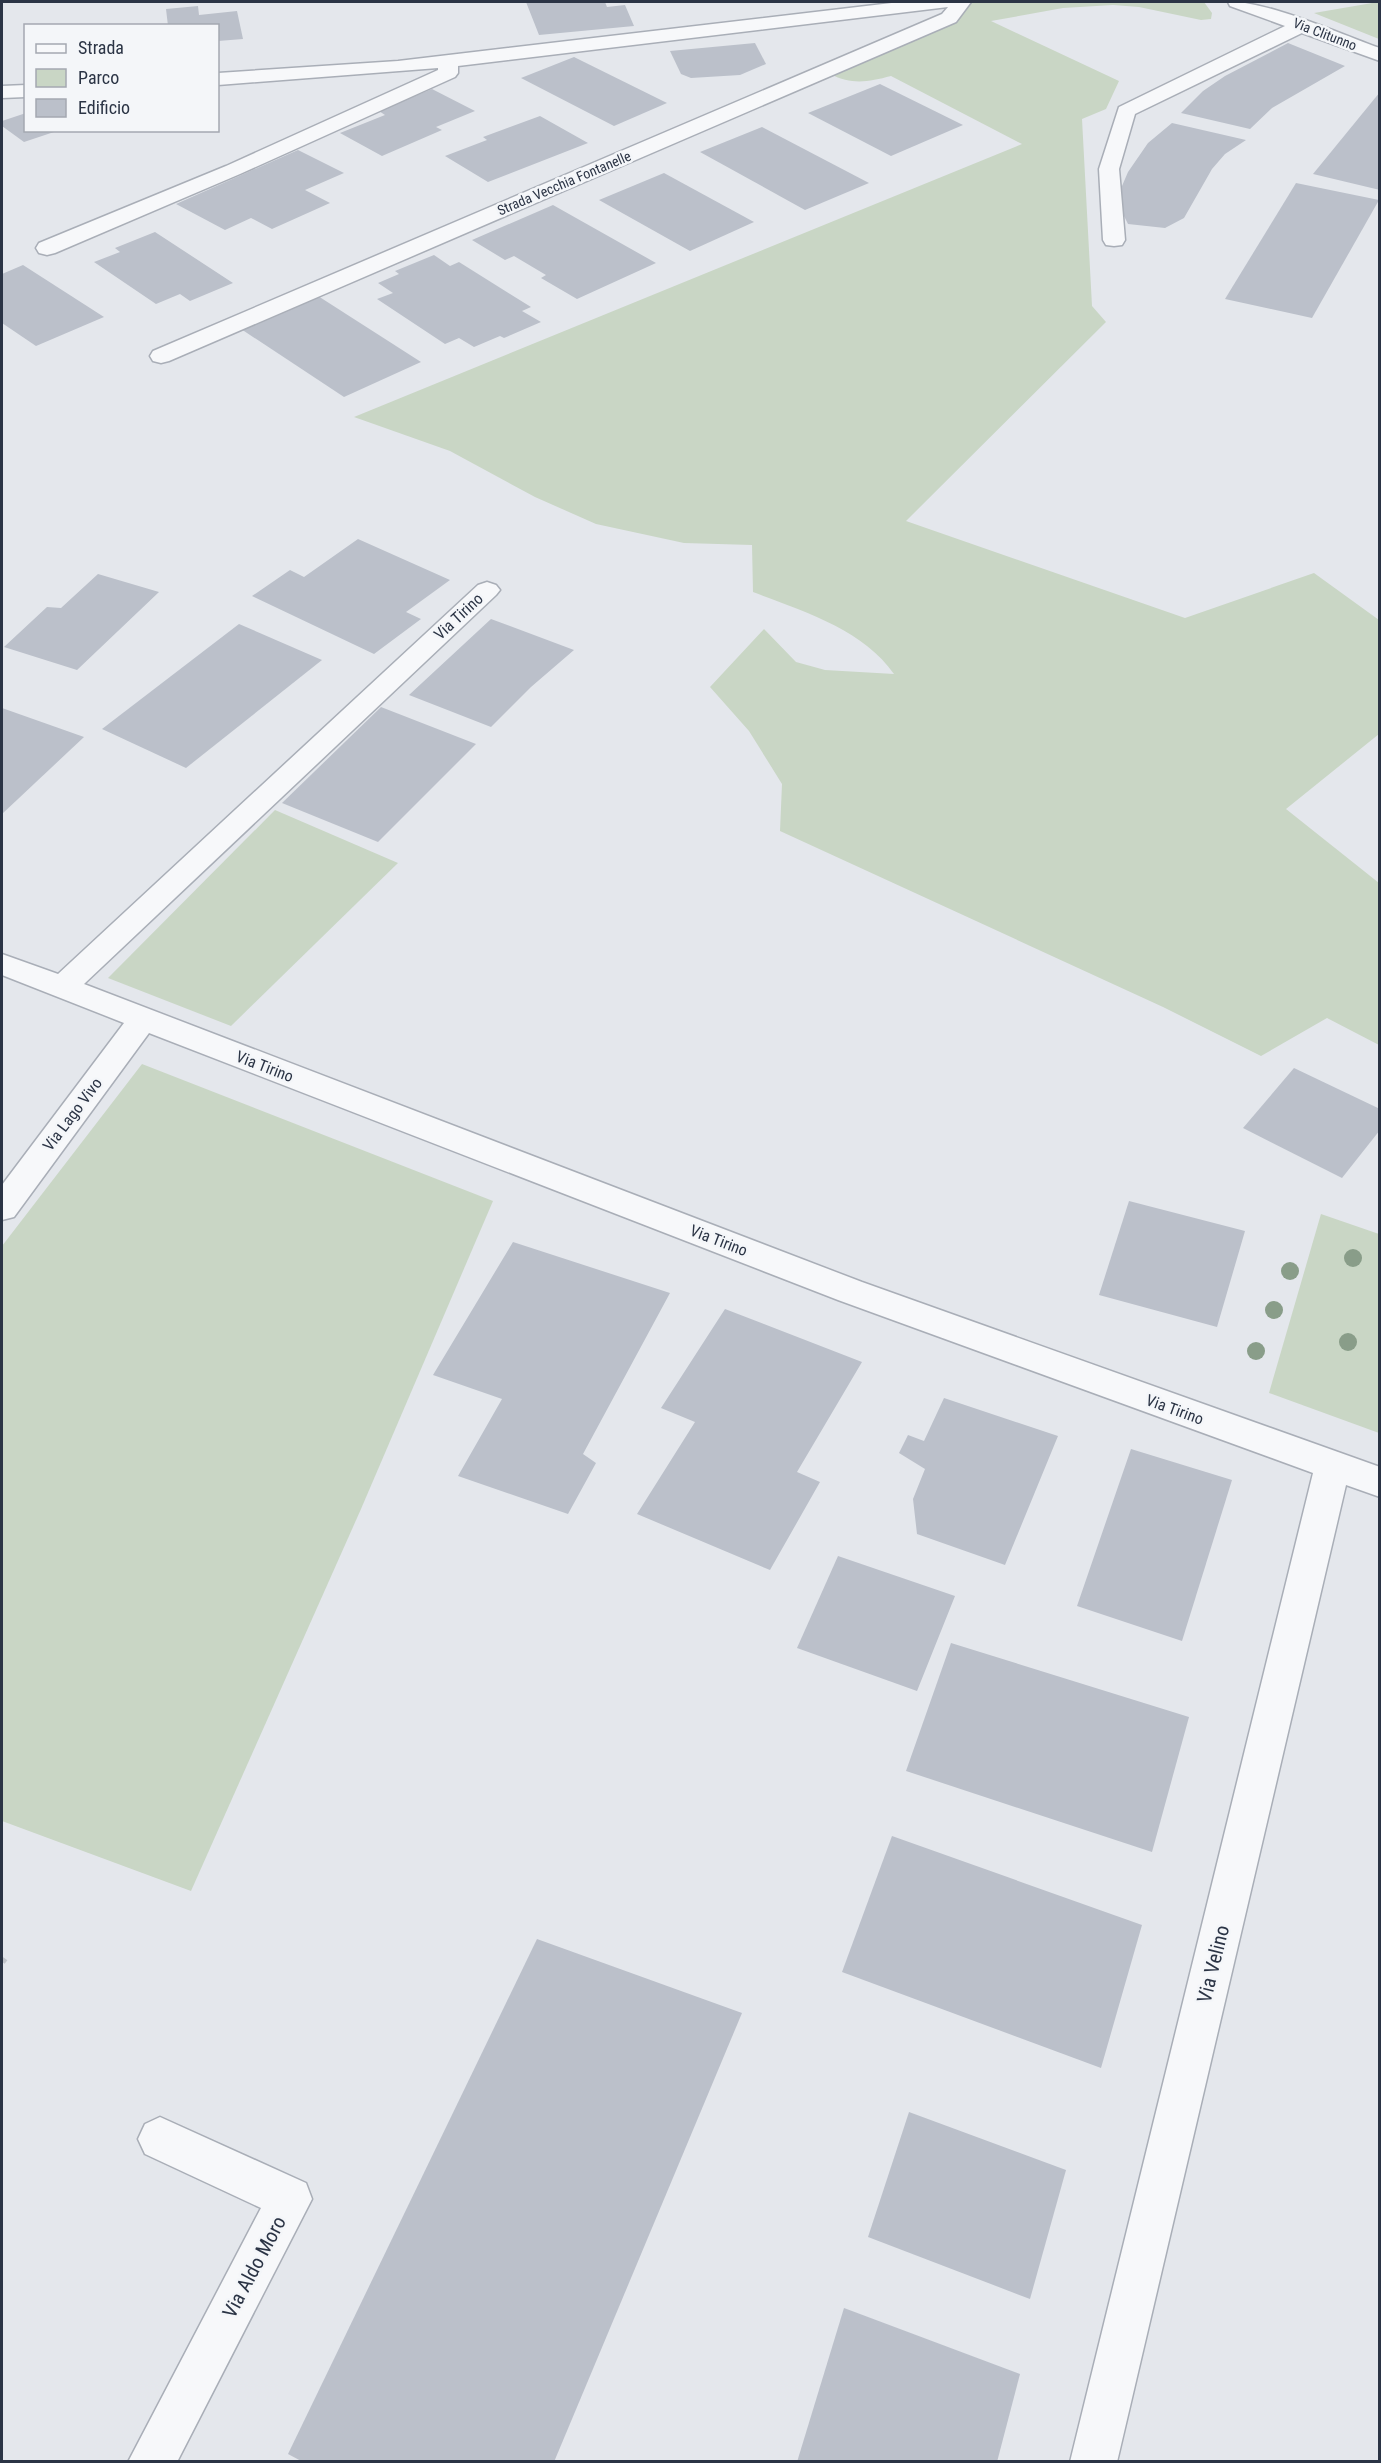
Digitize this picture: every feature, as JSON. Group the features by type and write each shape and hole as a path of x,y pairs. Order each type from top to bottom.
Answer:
{"street":[{"path":"219,79 398,67 896,4 944,2"},
{"name":"Strada Vecchia Fontanelle","path":"161,356 949,18 962,2"},
{"name":"Via Clitunno","path":"1237,2 1380,55"},
{"path":"1114,240 1108,169 1126,111 1304,25"},
{"path":"46,248 233,170 448,73 447,61"},
{"path":"2,92 24,91"},
{"name":"Via Tirino","path":"62,988 487,590"},
{"name":"Via Tirino","path":"2,964 850,1291 1380,1482"},
{"name":"Via Lago Vivo","path":"2,1208 143,1019"},
{"name":"Via Velino","path":"1093,2462 1333,1466"},
{"name":"Via Aldo Moro","path":"151,2462 290,2199 160,2139"}],"green space":[{"path":"972,2 1204,2 1212,13 1211,19 1201,20 1139,7 1113,5 1063,8 991,21 1119,81 1106,109 1082,119 1092,306 1106,322 906,521 1185,618 1314,573 1379,620 1379,734 1286,809 1379,883 1379,1045 1327,1018 1261,1056 1163,1007 780,831 782,784 749,731 710,687 764,629 796,662 825,670 894,674 881,658 849,633 830,623 753,592 752,545 684,543 596,524 535,497 450,451 354,417 1022,144 891,76 875,80 853,81 830,74 952,20"},
{"path":"1378,2 1380,2 1379,39 1314,13"},
{"path":"275,810 398,863 231,1026 108,978"},
{"path":"142,1064 493,1201 361,1509 191,1891 2,1821 2,1246"},
{"path":"1321,1214 1379,1234 1379,1433 1269,1393"}],"building":[{"path":"526,2 605,2 607,7 625,5 634,26 539,35"},
{"path":"198,6 199,15 237,11 243,39 219,41 219,24 168,24 166,9"},
{"path":"755,43 766,64 740,75 691,78 681,74 670,51"},
{"path":"1288,43 1345,66 1272,108 1250,129 1181,113 1203,91 1225,76"},
{"path":"574,57 667,103 614,126 521,78"},
{"path":"880,84 963,125 891,156 808,113"},
{"path":"432,89 475,111 436,127 442,130 382,156 340,133 385,115 379,111"},
{"path":"1380,92 1380,190 1313,174"},
{"path":"24,114 24,132 54,132 24,142 2,126 2,121"},
{"path":"540,116 588,143 488,182 445,156 487,140 483,137"},
{"path":"1172,123 1246,140 1225,154 1212,169 1184,218 1165,228 1128,224 1116,200 1128,172 1148,143"},
{"path":"762,127 869,183 805,210 700,152"},
{"path":"298,150 344,173 305,190 330,203 272,229 251,218 225,230 176,204"},
{"path":"664,173 754,222 690,251 599,200"},
{"path":"1296,183 1379,200 1312,318 1225,299"},
{"path":"553,205 656,263 577,299 541,278 546,275 514,256 505,260 472,240"},
{"path":"155,232 233,283 190,301 180,294 156,304 94,262 120,252 115,248"},
{"path":"434,255 450,266 459,262 531,307 522,311 541,322 504,338 500,336 474,347 459,338 445,344 377,299 393,293 378,283 399,274 395,271"},
{"path":"23,265 104,317 36,346 2,323 2,274"},
{"path":"318,296 421,362 344,397 241,329"},
{"path":"358,539 450,580 406,612 421,619 374,654 252,596 290,570 304,577"},
{"path":"98,574 159,592 77,670 4,647 47,607 61,608"},
{"path":"491,619 574,650 531,687 491,727 409,695"},
{"path":"239,624 322,660 186,768 102,729"},
{"path":"381,707 476,744 378,842 282,803"},
{"path":"2,708 84,737 2,814"},
{"path":"1294,1068 1380,1109 1380,1130 1342,1178 1243,1128"},
{"path":"1129,1201 1245,1231 1217,1327 1099,1295"},
{"path":"513,1242 670,1293 583,1454 596,1463 568,1514 458,1476 502,1399 433,1375"},
{"path":"725,1309 862,1362 797,1472 820,1482 770,1570 637,1514 695,1422 661,1408"},
{"path":"944,1398 1058,1436 1005,1565 917,1534 913,1499 925,1469 899,1453 908,1435 924,1441"},
{"path":"1131,1449 1232,1480 1182,1641 1077,1606"},
{"path":"838,1556 955,1596 917,1691 797,1648"},
{"path":"951,1643 1189,1717 1152,1852 906,1771"},
{"path":"892,1836 1142,1925 1101,2068 842,1972"},
{"path":"537,1939 742,2013 554,2462 303,2462 288,2454"},
{"path":"909,2112 1066,2170 1030,2299 868,2237"},
{"path":"844,2308 1020,2374 997,2462 797,2462"}]}
